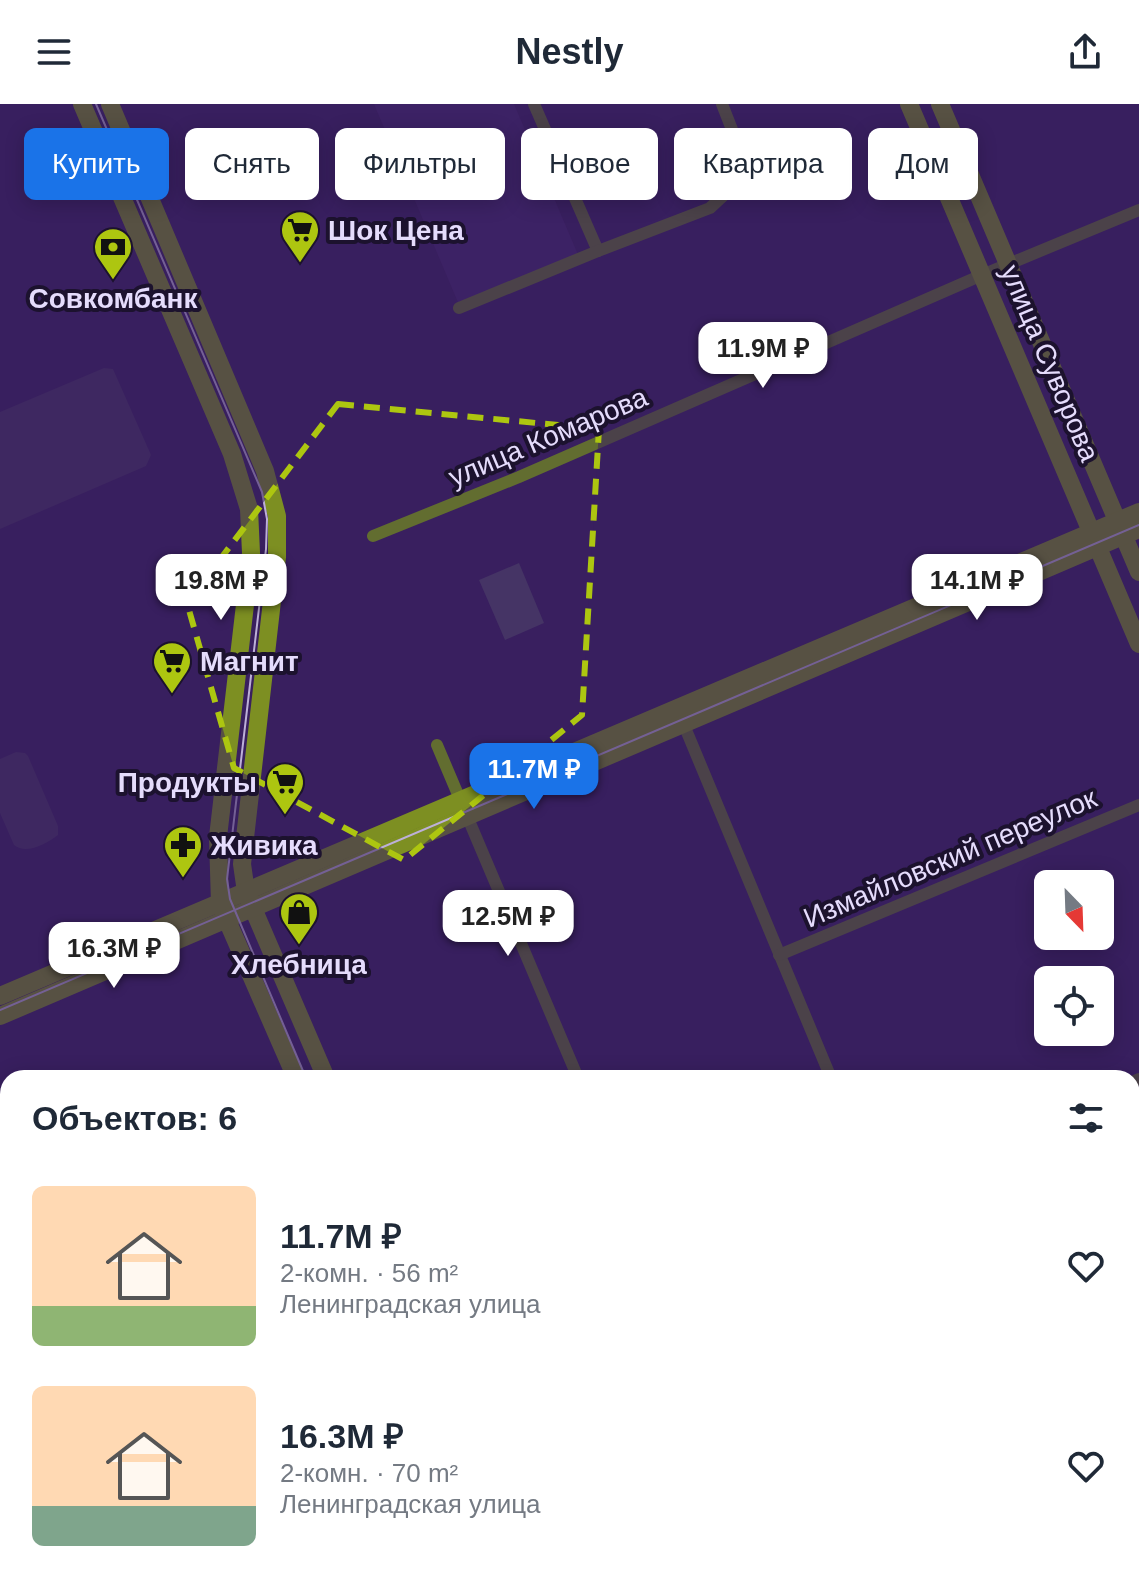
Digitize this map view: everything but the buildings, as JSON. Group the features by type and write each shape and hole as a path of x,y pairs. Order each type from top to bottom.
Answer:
{"main road":[{"path":"82,104 232,454 249,509 251,553 218,837 223,911 293,1070"},
{"path":"110,104 260,459 277,516 277,557 242,864 249,900 323,1070"},
{"name":"улица Суворова","path":"909,104 1139,644"},
{"name":"улица Суворова","path":"940,104 1007,264 1126,529 1139,572"},
{"path":"0,996 223,911 1095,539 1126,529 1139,512"},
{"path":"465,808 684,725 1095,539"},
{"path":"0,1016 223,911"}],"street":[{"path":"534,104 598,251"},
{"path":"459,308 710,208 725,194 736,168 733,132 722,104"},
{"name":"улица Комарова","path":"373,536 519,477 1007,264 1139,210"},
{"path":"684,725 828,1070"},
{"path":"437,745 575,1070"},
{"name":"Измайловский переулок","path":"779,955 1139,805"}],"highlighted area":[{"path":"338,404 599,429 582,715 404,860 234,768 187,603"}],"shaded area":[{"path":"374,104 514,104 524,128 521,128 521,200 555,200 579,257 460,307 415,200 505,200 505,128 384,128"},
{"path":"104,368 113,369 151,455 146,466 0,529 0,412"},
{"path":"519,563 544,623 505,640 479,580"},
{"path":"16,752 28,756 58,826 58,835 30,849 14,845 0,813 0,759"}],"tram line":[{"path":"96,104 262,492 267,519 266,549 227,879 230,899 303,1070"},
{"path":"0,1010 1139,525"}],"place":[{"name":"Шок Цена","path":"300,264"},
{"name":"Совкомбанк","path":"113,281"},
{"name":"Магнит","path":"172,695"},
{"name":"Продукты","path":"285,816"},
{"name":"Живика","path":"183,879"},
{"name":"Хлебница","path":"299,946"}]}
